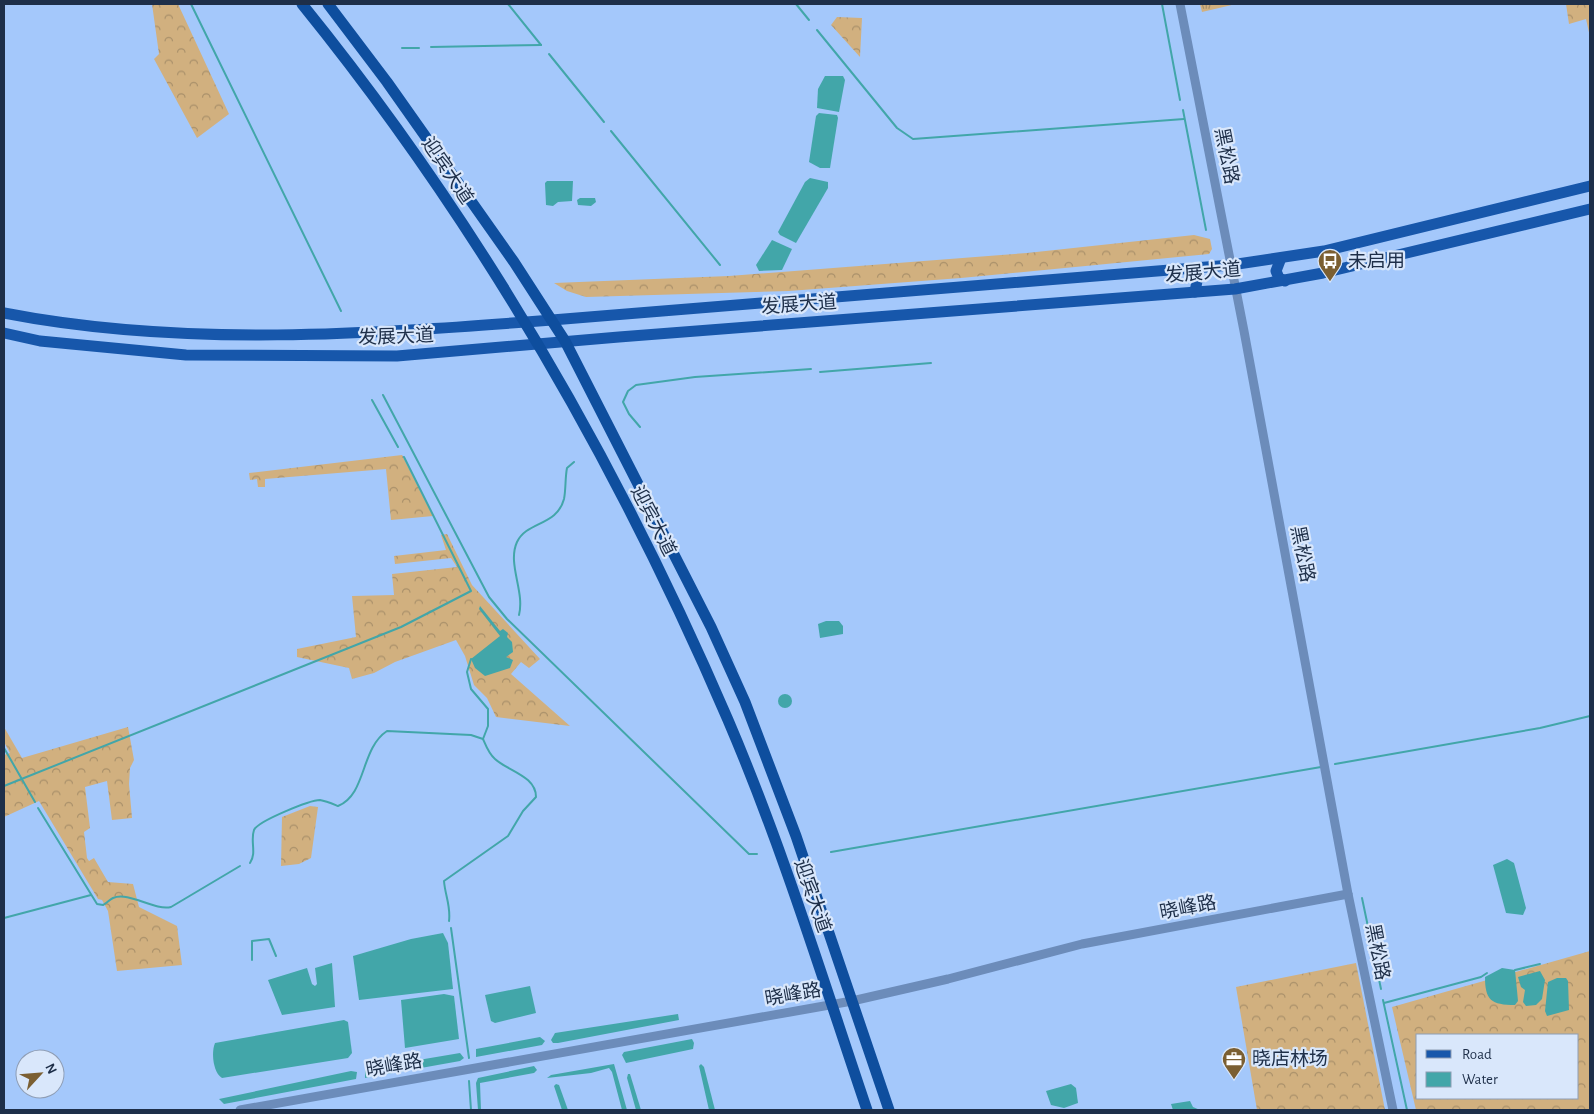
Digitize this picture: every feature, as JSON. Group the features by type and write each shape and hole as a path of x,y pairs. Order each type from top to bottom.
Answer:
{"highway":[{"name":"迎宾大道","path":"302,4 409,146 540,344 656,564 725,714 777,848 867,1110"},
{"name":"迎宾大道","path":"328,4 387,82 514,262 565,341 707,618 745,702 796,836 889,1110"}],"main road":[{"name":"发展大道","path":"4,313 48,322 187,334 369,333 551,320 1231,265 1324,250 1590,186"},
{"name":"发展大道","path":"4,334 40,342 186,355 397,356 565,341 1235,289 1285,281 1590,209"},
{"path":"1281,258 1276,271 1280,278 1285,281"},
{"path":"1193,268 1197,281 1195,292"}],"street":[{"name":"黑松路","path":"1180,4 1231,265 1348,894 1393,1110"},
{"name":"晓峰路","path":"240,1110 852,1001 948,979 1082,944 1348,894"}],"green space":[{"path":"152,4 178,4 229,114 197,138 154,59 159,54"},
{"path":"1200,4 1236,4 1202,12"},
{"path":"1566,4 1590,4 1590,37 1586,19 1569,24"},
{"path":"837,17 862,18 860,57 831,25"},
{"path":"1194,235 1210,239 1212,249 1209,254 961,278 789,291 586,297 567,291 554,283 729,276 1027,253"},
{"path":"402,455 433,516 391,520 386,469 265,479 265,487 258,487 257,479 250,480 249,473"},
{"path":"447,534 472,585 540,659 529,668 521,662 511,674 570,726 496,717 487,698 474,685 465,656 456,640 395,662 374,673 352,679 349,668 297,657 297,649 356,637 352,596 394,595 392,574 457,567 451,558 395,564 394,556 446,550 441,535"},
{"path":"4,727 22,758 128,727 134,760 130,768 129,784 132,818 112,820 107,781 85,787 90,828 84,832 87,858 89,861 94,858 108,882 133,884 139,907 177,926 182,965 117,971 108,911 102,900 98,899 39,801 4,817 4,755 10,753 4,742"},
{"path":"310,806 318,807 311,858 299,864 281,866 282,817"},
{"path":"1590,951 1590,1110 1416,1110 1392,1007"},
{"path":"1356,963 1385,1110 1257,1110 1236,987"}],"water":[{"path":"825,76 843,76 845,80 839,112 817,108 818,89"},
{"path":"819,113 837,115 838,118 830,168 820,168 809,162 816,116"},
{"path":"810,178 828,182 828,188 796,243 780,235 778,232 805,182"},
{"path":"547,181 573,181 572,201 558,202 553,206 546,205 545,183"},
{"path":"580,198 595,198 596,202 591,206 578,205 577,200"},
{"path":"772,240 792,249 782,270 759,271 756,265"},
{"path":"480,606 500,631 503,629 508,633 507,637 512,642 513,652 506,657 513,660 510,668 485,676 475,668 471,659 500,636 479,609"},
{"path":"826,621 839,621 843,626 843,634 820,638 818,624"},
{"path":"782,694 788,694 792,701 788,708 782,708 778,704 778,698"},
{"path":"1507,859 1514,863 1526,908 1523,915 1506,913 1493,865"},
{"path":"443,933 448,943 453,989 359,1000 353,956 411,939"},
{"path":"332,963 335,1007 282,1015 268,980 307,968 312,984 315,986 317,984 315,968"},
{"path":"1502,968 1515,970 1518,1001 1515,1005 1495,1002 1491,1000 1486,991 1485,977"},
{"path":"1540,971 1545,980 1542,999 1536,1005 1526,1006 1523,1002 1525,990 1521,987 1518,977"},
{"path":"1557,978 1566,978 1568,981 1569,1010 1547,1016 1545,1011 1548,982"},
{"path":"530,986 536,1013 495,1023 491,1021 485,995"},
{"path":"444,994 454,996 459,1039 405,1048 401,1000"},
{"path":"678,1014 679,1020 558,1043 553,1043 551,1040 555,1033"},
{"path":"344,1020 348,1022 352,1053 348,1058 222,1078 215,1067 213,1057 215,1043"},
{"path":"540,1037 545,1041 542,1045 476,1057 476,1049"},
{"path":"692,1039 694,1043 693,1049 626,1063 622,1055 624,1052"},
{"path":"460,1053 464,1058 460,1061 365,1078 365,1069"},
{"path":"614,1064 627,1110 622,1110 612,1072 609,1068 591,1073 547,1078 551,1075"},
{"path":"701,1064 704,1067 715,1110 709,1110 699,1066"},
{"path":"534,1066 537,1070 534,1073 480,1083 481,1110 478,1110 476,1083 478,1078"},
{"path":"351,1071 357,1072 356,1079 224,1104 219,1099"},
{"path":"628,1074 630,1074 641,1110 636,1110 627,1078"},
{"path":"556,1084 559,1085 568,1110 562,1110 554,1086"},
{"path":"1071,1084 1076,1088 1078,1103 1064,1108 1051,1105 1046,1091"},
{"path":"1190,1101 1193,1107 1200,1110 1173,1110 1171,1104"}],"waterway":[{"path":"191,4 341,311"},
{"path":"508,4 541,45"},
{"path":"796,4 809,20"},
{"path":"1162,4 1180,100"},
{"path":"817,30 897,128 913,139 1184,119"},
{"path":"431,47 541,45"},
{"path":"402,48 419,48"},
{"path":"549,54 604,122"},
{"path":"1183,110 1206,230"},
{"path":"611,131 720,265"},
{"path":"820,372 931,363"},
{"path":"640,427 629,414 623,402 628,391 636,385 695,377 811,369"},
{"path":"383,395 489,597 507,619 749,854 757,854"},
{"path":"372,400 398,447"},
{"path":"4,786 401,627 471,591 404,457"},
{"path":"519,615 520,597 514,550 522,535 549,519 560,508 564,499 567,468 574,462"},
{"path":"449,921 444,881 508,836 523,811 536,797 535,790 531,784 495,759 483,739 488,726 488,709 471,689 467,672 471,659"},
{"path":"1335,764 1540,728 1590,716"},
{"path":"250,863 253,855 254,830 258,826 306,803 322,800 338,806 347,800 359,782 372,749 378,739 387,731 471,735 483,739"},
{"path":"4,748 35,802"},
{"path":"831,852 1321,767"},
{"path":"38,808 97,904 103,905 113,898 126,897 157,906 171,907 240,866"},
{"path":"4,918 91,895"},
{"path":"1362,898 1381,989"},
{"path":"451,928 469,1058"},
{"path":"252,960 252,941 269,939 276,956"},
{"path":"1515,970 1540,964"},
{"path":"1384,1003 1481,977 1487,973"},
{"path":"1383,1000 1407,1110"},
{"path":"469,1081 471,1110"}],"place":[{"name":"未启用","path":"1330,282"},
{"name":"晓店林场","path":"1234,1080"}]}
